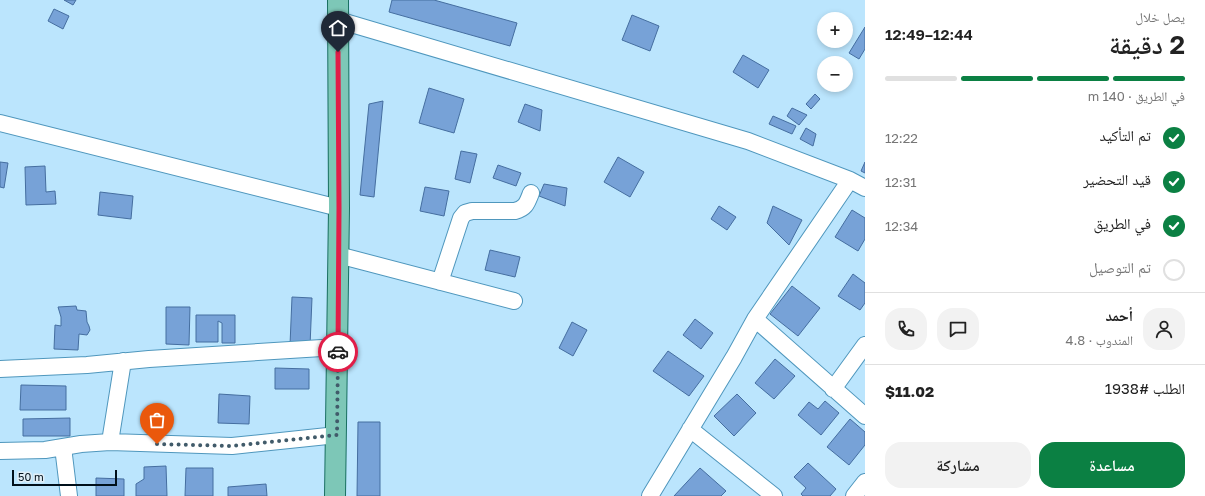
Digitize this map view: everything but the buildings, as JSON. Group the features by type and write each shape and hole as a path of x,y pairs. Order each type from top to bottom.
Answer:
{"main road":[{"path":"335,496 339,208 338,0"}],"street":[{"path":"338,20 748,142 850,180 865,188"},
{"path":"0,123 339,208"},
{"path":"650,496 755,319 850,180"},
{"path":"440,282 461,218 465,213 472,211 515,211 526,206 531,193"},
{"path":"338,255 514,301"},
{"path":"755,319 865,416"},
{"path":"833,389 865,345"},
{"path":"0,369 87,365 123,361 338,347"},
{"path":"110,442 123,361"},
{"path":"690,429 774,496"},
{"path":"0,451 45,450 110,442 232,446 337,435"},
{"path":"63,447 69,496"},
{"path":"854,496 865,482"}],"way so far":[{"path":"157,444 232,446 337,435 338,352"}],"route":[{"path":"338,52 338,352"}]}
